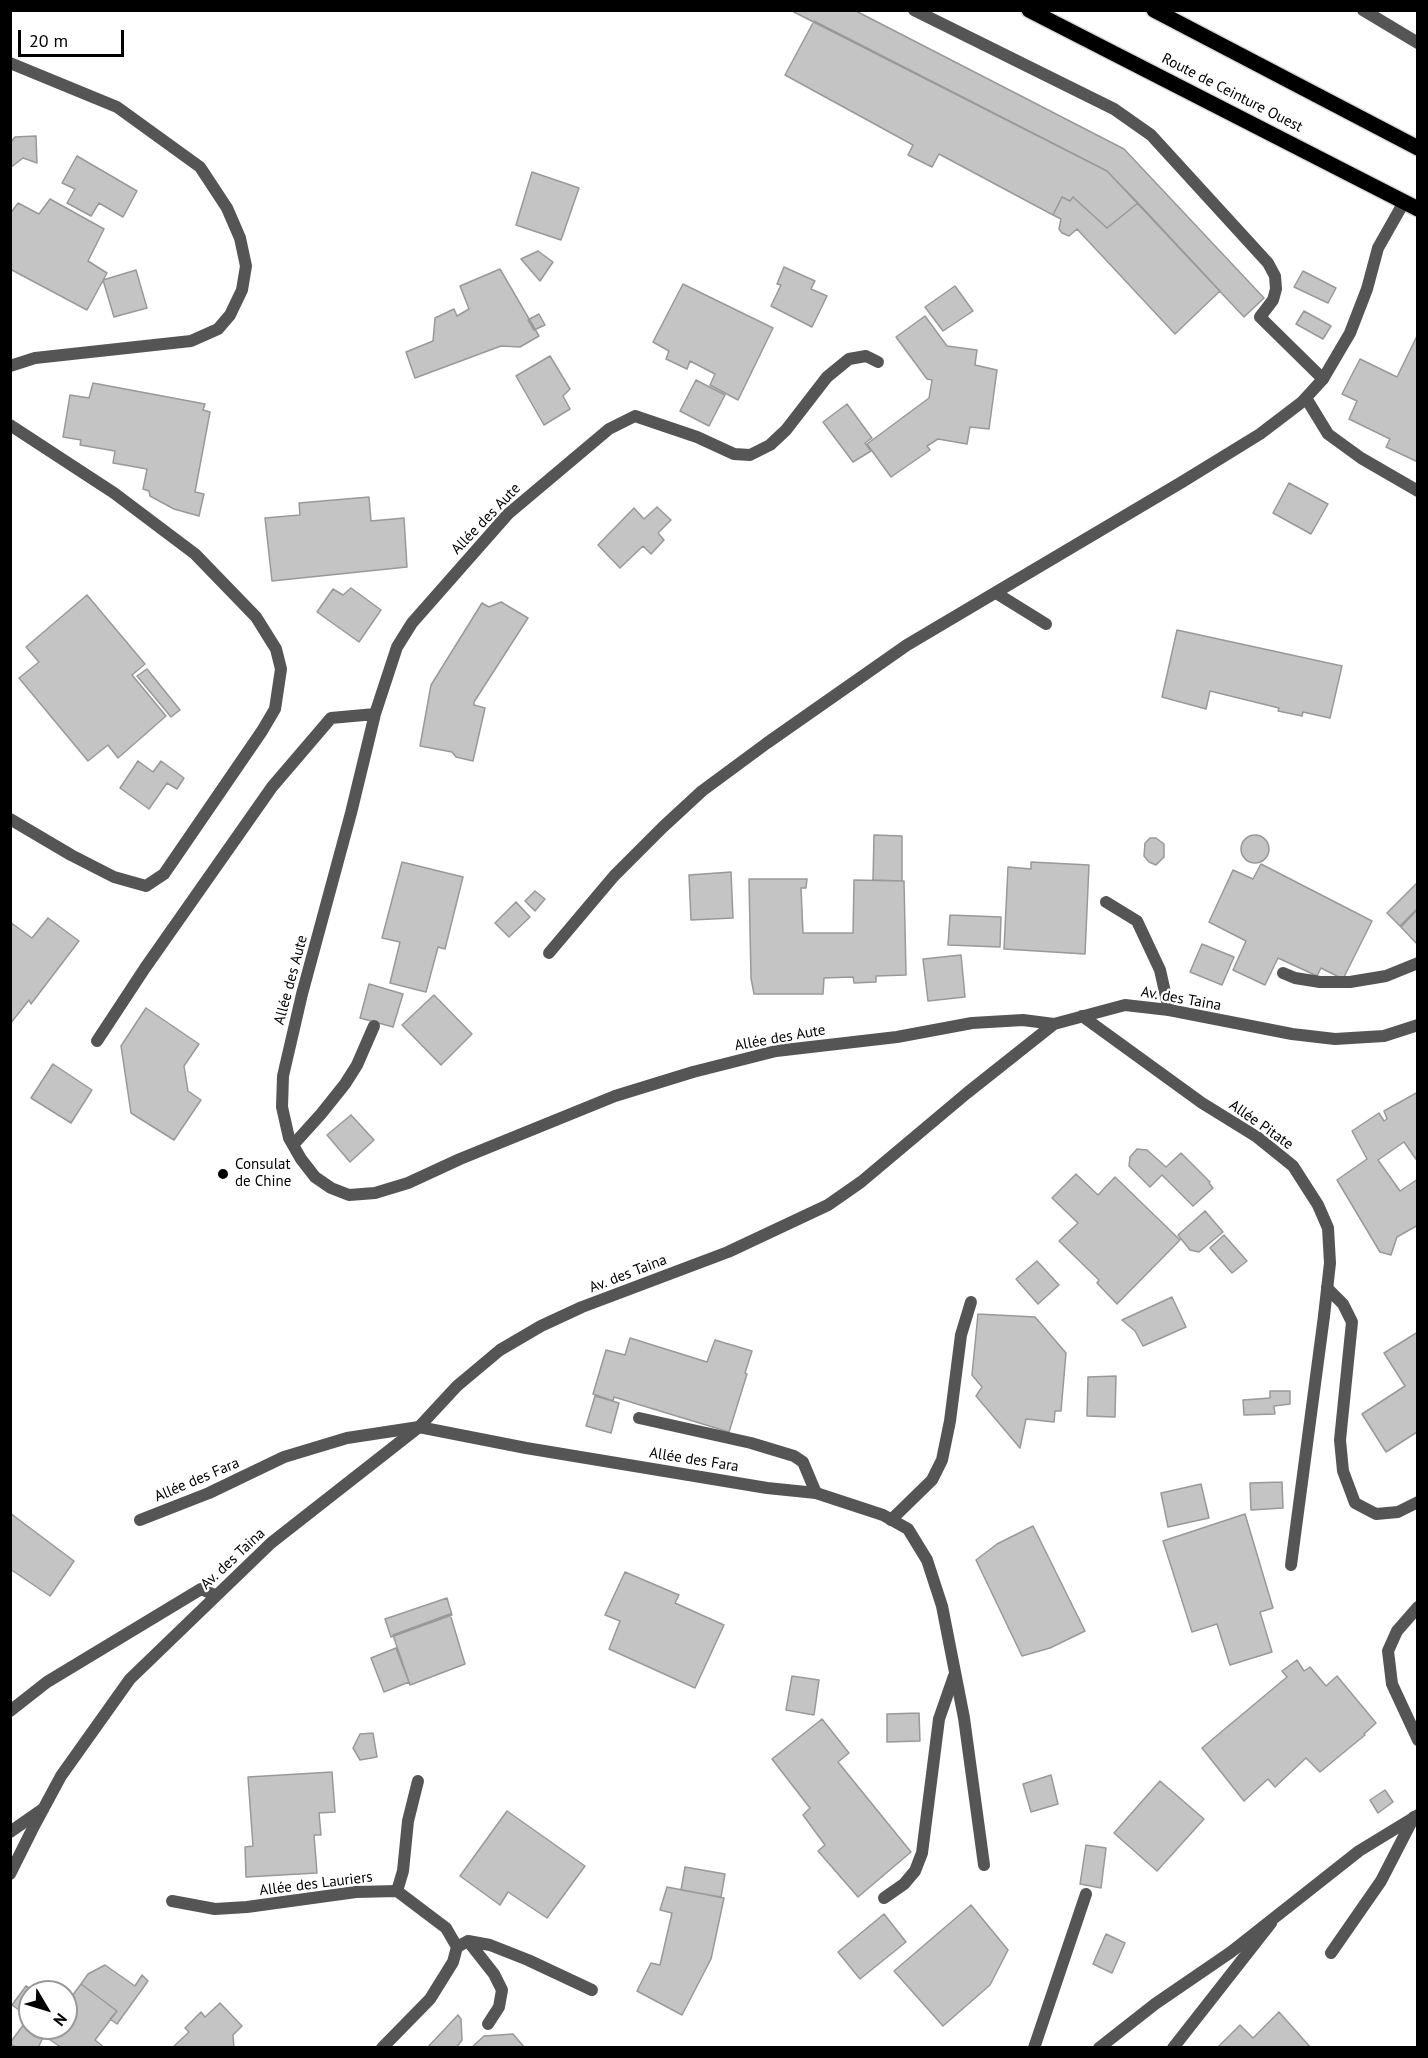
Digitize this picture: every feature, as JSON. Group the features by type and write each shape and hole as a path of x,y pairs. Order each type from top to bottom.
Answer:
{"main road":[{"name":"Route de Ceinture Ouest","path":"1029,10 1411,205"},
{"path":"1154,10 1418,148"}],"street":[{"path":"914,10 1114,109 1151,135 1268,263 1275,276 1276,288 1273,300 1260,317 1323,379"},
{"path":"1363,10 1418,43"},
{"path":"10,63 117,107 200,167 227,208 240,238 246,266 242,290 230,315 218,329 191,341 35,358 10,366"},
{"path":"549,953 614,876 702,791 767,742 907,645 1260,434 1305,398 1323,379 1350,333 1367,289 1378,248 1411,205"},
{"name":"Allée des Aute","path":"878,362 866,356 849,359 827,377 786,430 771,445 750,455 734,454 697,437 635,416 609,429 508,514 412,623 397,647 375,714 302,994 283,1076 282,1107 289,1138 315,1177 331,1188 349,1195 375,1193 408,1183 615,1096 693,1072 776,1051 897,1037 972,1023 1023,1020 1054,1024"},
{"path":"1305,398 1328,434 1361,458 1418,491"},
{"path":"10,425 114,493 195,554 256,617 276,649 281,669 275,709 262,731 164,874 146,886 114,877 10,819"},
{"path":"996,593 1046,624"},
{"path":"98,1041 145,968 272,787 309,743 331,718 375,714"},
{"path":"1106,902 1137,921 1160,970 1169,1010"},
{"path":"1283,973 1295,978 1320,982 1350,982 1386,976 1418,963"},
{"name":"Av. des Taina","path":"10,1874 61,1776 130,1679 271,1543 419,1427 457,1386 500,1350 541,1326 582,1307 728,1251 828,1205 861,1182 1054,1024 1125,1005 1169,1010 1292,1034 1335,1039 1384,1036 1418,1025"},
{"name":"Allée Pitate","path":"1082,1016 1202,1103 1257,1137 1293,1166 1318,1205 1328,1228 1330,1263 1328,1288 1291,1564"},
{"path":"293,1145 345,1084 357,1065 374,1026"},
{"path":"1328,1288 1342,1304 1352,1322 1340,1440 1343,1471 1355,1503 1376,1514 1398,1512 1418,1502"},
{"path":"891,1520 932,1480 942,1460 950,1421 961,1335 970,1302"},
{"path":"639,1418 751,1443 794,1456 803,1462 811,1476 816,1493"},
{"name":"Allée des Fara","path":"140,1520 209,1493 284,1457 347,1438 419,1427 526,1448 767,1488 816,1493 883,1515 908,1529 927,1560 942,1606 964,1718 984,1865"},
{"path":"10,1711 47,1682 201,1589 215,1595"},
{"path":"1418,1607 1397,1631 1388,1651 1392,1684 1418,1740"},
{"path":"884,1898 904,1884 915,1871 922,1853 939,1719 954,1676"},
{"path":"418,1781 408,1821 403,1871 398,1891 446,1928 494,1974 502,1990 499,2007 488,2024"},
{"path":"10,1832 43,1809"},
{"path":"1099,2048 1155,2004 1231,1952 1359,1851 1416,1816"},
{"path":"1331,1953 1381,1881 1416,1816"},
{"name":"Allée des Lauriers","path":"172,1901 215,1909 247,1907 356,1892 398,1891"},
{"path":"1034,2048 1086,1894"},
{"path":"1173,2048 1278,1915"},
{"path":"462,1944 490,1944 592,1990"},
{"path":"382,2048 430,1999 462,1944"}],"building":[{"path":"790,10 854,10 1124,149 1264,298 1244,317 1107,171"},
{"path":"814,21 1107,171 1138,203 1107,228 1073,197 1070,201 1062,197 1053,215 939,154 932,167 908,155 913,145 785,75"},
{"path":"36,136 37,163 23,158 10,168 10,143 15,137"},
{"path":"77,156 137,191 123,217 99,203 91,216 67,203 75,189 62,183"},
{"path":"532,172 579,188 561,240 516,225"},
{"path":"1062,197 1070,201 1073,197 1107,228 1138,203 1220,291 1175,334 1077,229 1069,236 1062,233 1059,229 1061,219 1053,215"},
{"path":"50,199 104,229 88,261 107,273 87,310 10,269 12,265 10,264 10,214 18,203 39,214"},
{"path":"538,251 553,262 540,281 521,259"},
{"path":"784,267 815,281 811,289 827,296 812,327 771,306 781,285 777,284"},
{"path":"500,269 539,336 520,347 501,346 415,378 406,352 433,341 435,318 454,309 457,316 469,309 460,286"},
{"path":"136,270 147,308 114,317 103,280"},
{"path":"1303,271 1336,288 1328,303 1294,287"},
{"path":"683,284 773,328 738,400 710,385 715,374 690,361 687,369 666,359 669,351 653,342"},
{"path":"955,286 973,311 943,331 925,307"},
{"path":"1304,311 1331,326 1323,339 1296,324"},
{"path":"539,314 545,325 534,330 528,320"},
{"path":"925,316 947,346 977,350 975,365 997,370 989,429 970,427 967,444 938,439 927,446 930,450 891,477 867,444 929,398 932,380 927,379 896,337"},
{"path":"1418,334 1418,462 1386,447 1390,439 1349,419 1357,401 1342,394 1360,359 1397,377"},
{"path":"550,356 570,389 563,396 570,409 544,425 516,376"},
{"path":"696,380 725,395 709,426 680,411"},
{"path":"93,383 205,404 203,410 210,412 195,492 204,494 199,516 174,509 150,496 149,491 143,489 147,469 113,463 115,451 80,445 81,440 63,437 70,395 89,398"},
{"path":"847,404 872,438 865,443 871,451 853,462 823,422"},
{"path":"1289,483 1328,504 1311,534 1273,513"},
{"path":"369,497 371,521 404,518 407,567 272,581 265,518 300,515 299,503"},
{"path":"657,507 671,520 658,533 664,540 651,554 643,546 620,568 598,545 634,508 644,519"},
{"path":"351,588 381,610 359,642 317,612 333,589 343,595"},
{"path":"87,595 145,664 132,675 166,716 118,758 108,745 88,761 19,678 39,662 26,647"},
{"path":"501,602 528,618 474,702 474,705 485,708 473,761 456,757 452,752 420,746 431,685 482,603 489,607"},
{"path":"1177,630 1342,666 1330,718 1303,712 1302,716 1278,711 1279,708 1210,691 1206,709 1162,697"},
{"path":"147,669 180,710 171,717 137,676"},
{"path":"138,761 153,772 161,761 184,778 177,789 167,783 149,809 120,788"},
{"path":"874,835 902,836 902,881 873,880"},
{"path":"1255,835 1265,839 1269,849 1265,859 1255,863 1245,859 1241,849 1245,839"},
{"path":"1150,838 1156,838 1164,844 1164,857 1156,865 1144,856 1145,843"},
{"path":"402,862 463,877 445,949 438,947 426,992 390,983 400,942 382,938"},
{"path":"1031,862 1089,865 1085,954 1004,949 1008,867 1031,869"},
{"path":"1261,864 1372,921 1343,979 1321,968 1317,976 1278,958 1265,985 1233,970 1246,941 1209,922 1233,870 1253,879"},
{"path":"731,872 733,918 691,920 689,875"},
{"path":"749,879 807,879 806,888 801,888 803,933 853,933 854,880 904,881 906,975 876,976 876,982 854,983 853,977 824,978 823,994 754,994 751,978"},
{"path":"1418,882 1418,909 1401,927 1387,913"},
{"path":"535,891 545,899 535,911 525,901"},
{"path":"516,902 530,917 509,937 495,923"},
{"path":"1418,908 1418,945 1400,926"},
{"path":"950,915 1001,917 1000,947 948,945"},
{"path":"48,918 79,941 31,1004 29,1000 10,1024 10,922 32,938"},
{"path":"1202,944 1234,957 1222,985 1190,972"},
{"path":"961,955 965,997 928,1001 923,959"},
{"path":"369,984 403,994 393,1027 360,1018"},
{"path":"434,995 472,1034 441,1065 402,1025"},
{"path":"146,1008 199,1044 184,1066 188,1091 201,1100 174,1140 131,1113 121,1046"},
{"path":"53,1064 92,1090 71,1123 31,1098"},
{"path":"1418,1092 1418,1162 1404,1142 1378,1160 1400,1191 1418,1179 1418,1225 1397,1237 1391,1255 1380,1252 1337,1180 1367,1159 1352,1131 1379,1113 1384,1121 1387,1119 1384,1111"},
{"path":"351,1115 374,1140 350,1162 327,1135"},
{"path":"1137,1149 1147,1150 1166,1167 1181,1153 1210,1182 1213,1188 1193,1206 1162,1175 1150,1187 1129,1166 1130,1157"},
{"path":"1076,1174 1098,1195 1115,1177 1180,1240 1117,1304 1097,1283 1099,1280 1059,1241 1078,1223 1052,1198"},
{"path":"1205,1211 1223,1232 1199,1252 1190,1250 1178,1235"},
{"path":"1224,1235 1247,1261 1232,1273 1210,1248"},
{"path":"1037,1261 1059,1285 1038,1304 1016,1279"},
{"path":"1172,1297 1186,1327 1143,1346 1135,1331 1122,1320"},
{"path":"978,1314 1035,1317 1066,1353 1061,1411 1055,1411 1054,1422 1026,1419 1020,1448 976,1396 982,1387 972,1375"},
{"path":"1418,1332 1418,1434 1417,1432 1386,1452 1362,1414 1405,1386 1384,1353"},
{"path":"630,1338 707,1362 715,1340 752,1351 729,1432 614,1397 613,1401 593,1394 606,1350 625,1355"},
{"path":"1116,1376 1115,1417 1087,1416 1088,1377"},
{"path":"1270,1391 1290,1391 1290,1404 1274,1406 1275,1414 1244,1415 1243,1400 1270,1398"},
{"path":"595,1396 619,1403 611,1433 586,1426"},
{"path":"1282,1482 1283,1508 1251,1510 1250,1483"},
{"path":"1201,1484 1209,1518 1168,1527 1161,1493"},
{"path":"10,1513 74,1561 50,1596 10,1569"},
{"path":"1245,1514 1273,1608 1260,1612 1272,1652 1230,1665 1217,1624 1192,1632 1163,1541"},
{"path":"1033,1526 1085,1631 1050,1648 1022,1656 976,1560 997,1544"},
{"path":"625,1572 679,1595 675,1603 724,1625 695,1688 609,1649 620,1621 605,1615"},
{"path":"447,1598 452,1615 391,1637 385,1619"},
{"path":"450,1614 465,1664 410,1685 393,1635"},
{"path":"396,1648 409,1682 384,1692 371,1658"},
{"path":"1297,1660 1304,1671 1310,1667 1326,1686 1337,1676 1376,1723 1320,1772 1306,1758 1275,1787 1268,1779 1244,1801 1202,1748 1287,1677 1282,1671"},
{"path":"792,1676 819,1680 814,1715 786,1710"},
{"path":"919,1713 920,1741 887,1742 887,1714"},
{"path":"822,1719 849,1753 838,1762 911,1852 858,1897 818,1851 825,1845 803,1815 810,1808 772,1759"},
{"path":"373,1733 377,1757 360,1760 353,1748 360,1734"},
{"path":"332,1772 335,1812 319,1813 321,1835 314,1835 317,1873 246,1877 245,1847 253,1846 248,1777"},
{"path":"1051,1775 1058,1804 1031,1812 1023,1784"},
{"path":"1160,1781 1204,1819 1157,1871 1114,1833"},
{"path":"1385,1790 1393,1802 1378,1813 1370,1800"},
{"path":"507,1811 585,1866 547,1918 508,1892 500,1905 460,1876"},
{"path":"1086,1845 1106,1848 1101,1888 1080,1884"},
{"path":"685,1867 725,1874 721,1897 681,1890"},
{"path":"667,1887 724,1898 711,1959 682,2015 637,1991 651,1963 660,1965 672,1913 660,1910"},
{"path":"971,1905 1008,1950 990,1985 943,2026 894,1971"},
{"path":"884,1914 906,1942 860,1979 838,1952"},
{"path":"1106,1934 1125,1943 1112,1973 1093,1964"},
{"path":"105,1965 135,1986 142,1975 148,1981 117,2024 110,2019 117,2011 81,1984 88,1974"},
{"path":"81,1984 117,2011 95,2040 105,2048 62,2048 50,2040 78,2040 78,1988"},
{"path":"18,1997 18,2009 12,2005"},
{"path":"220,2003 242,2026 233,2035 234,2048 172,2048 189,2032 185,2028 201,2012 205,2017"},
{"path":"1279,2012 1311,2048 1217,2048 1240,2025 1253,2038"},
{"path":"458,2015 461,2019 462,2040 456,2048 427,2048"},
{"path":"18,2032 18,2040 42,2040 38,2048 17,2048 10,2043"},
{"path":"513,2034 525,2048 471,2048 484,2036"}],"place":[{"name":"Consulat de Chine","path":"223,1174"}]}
